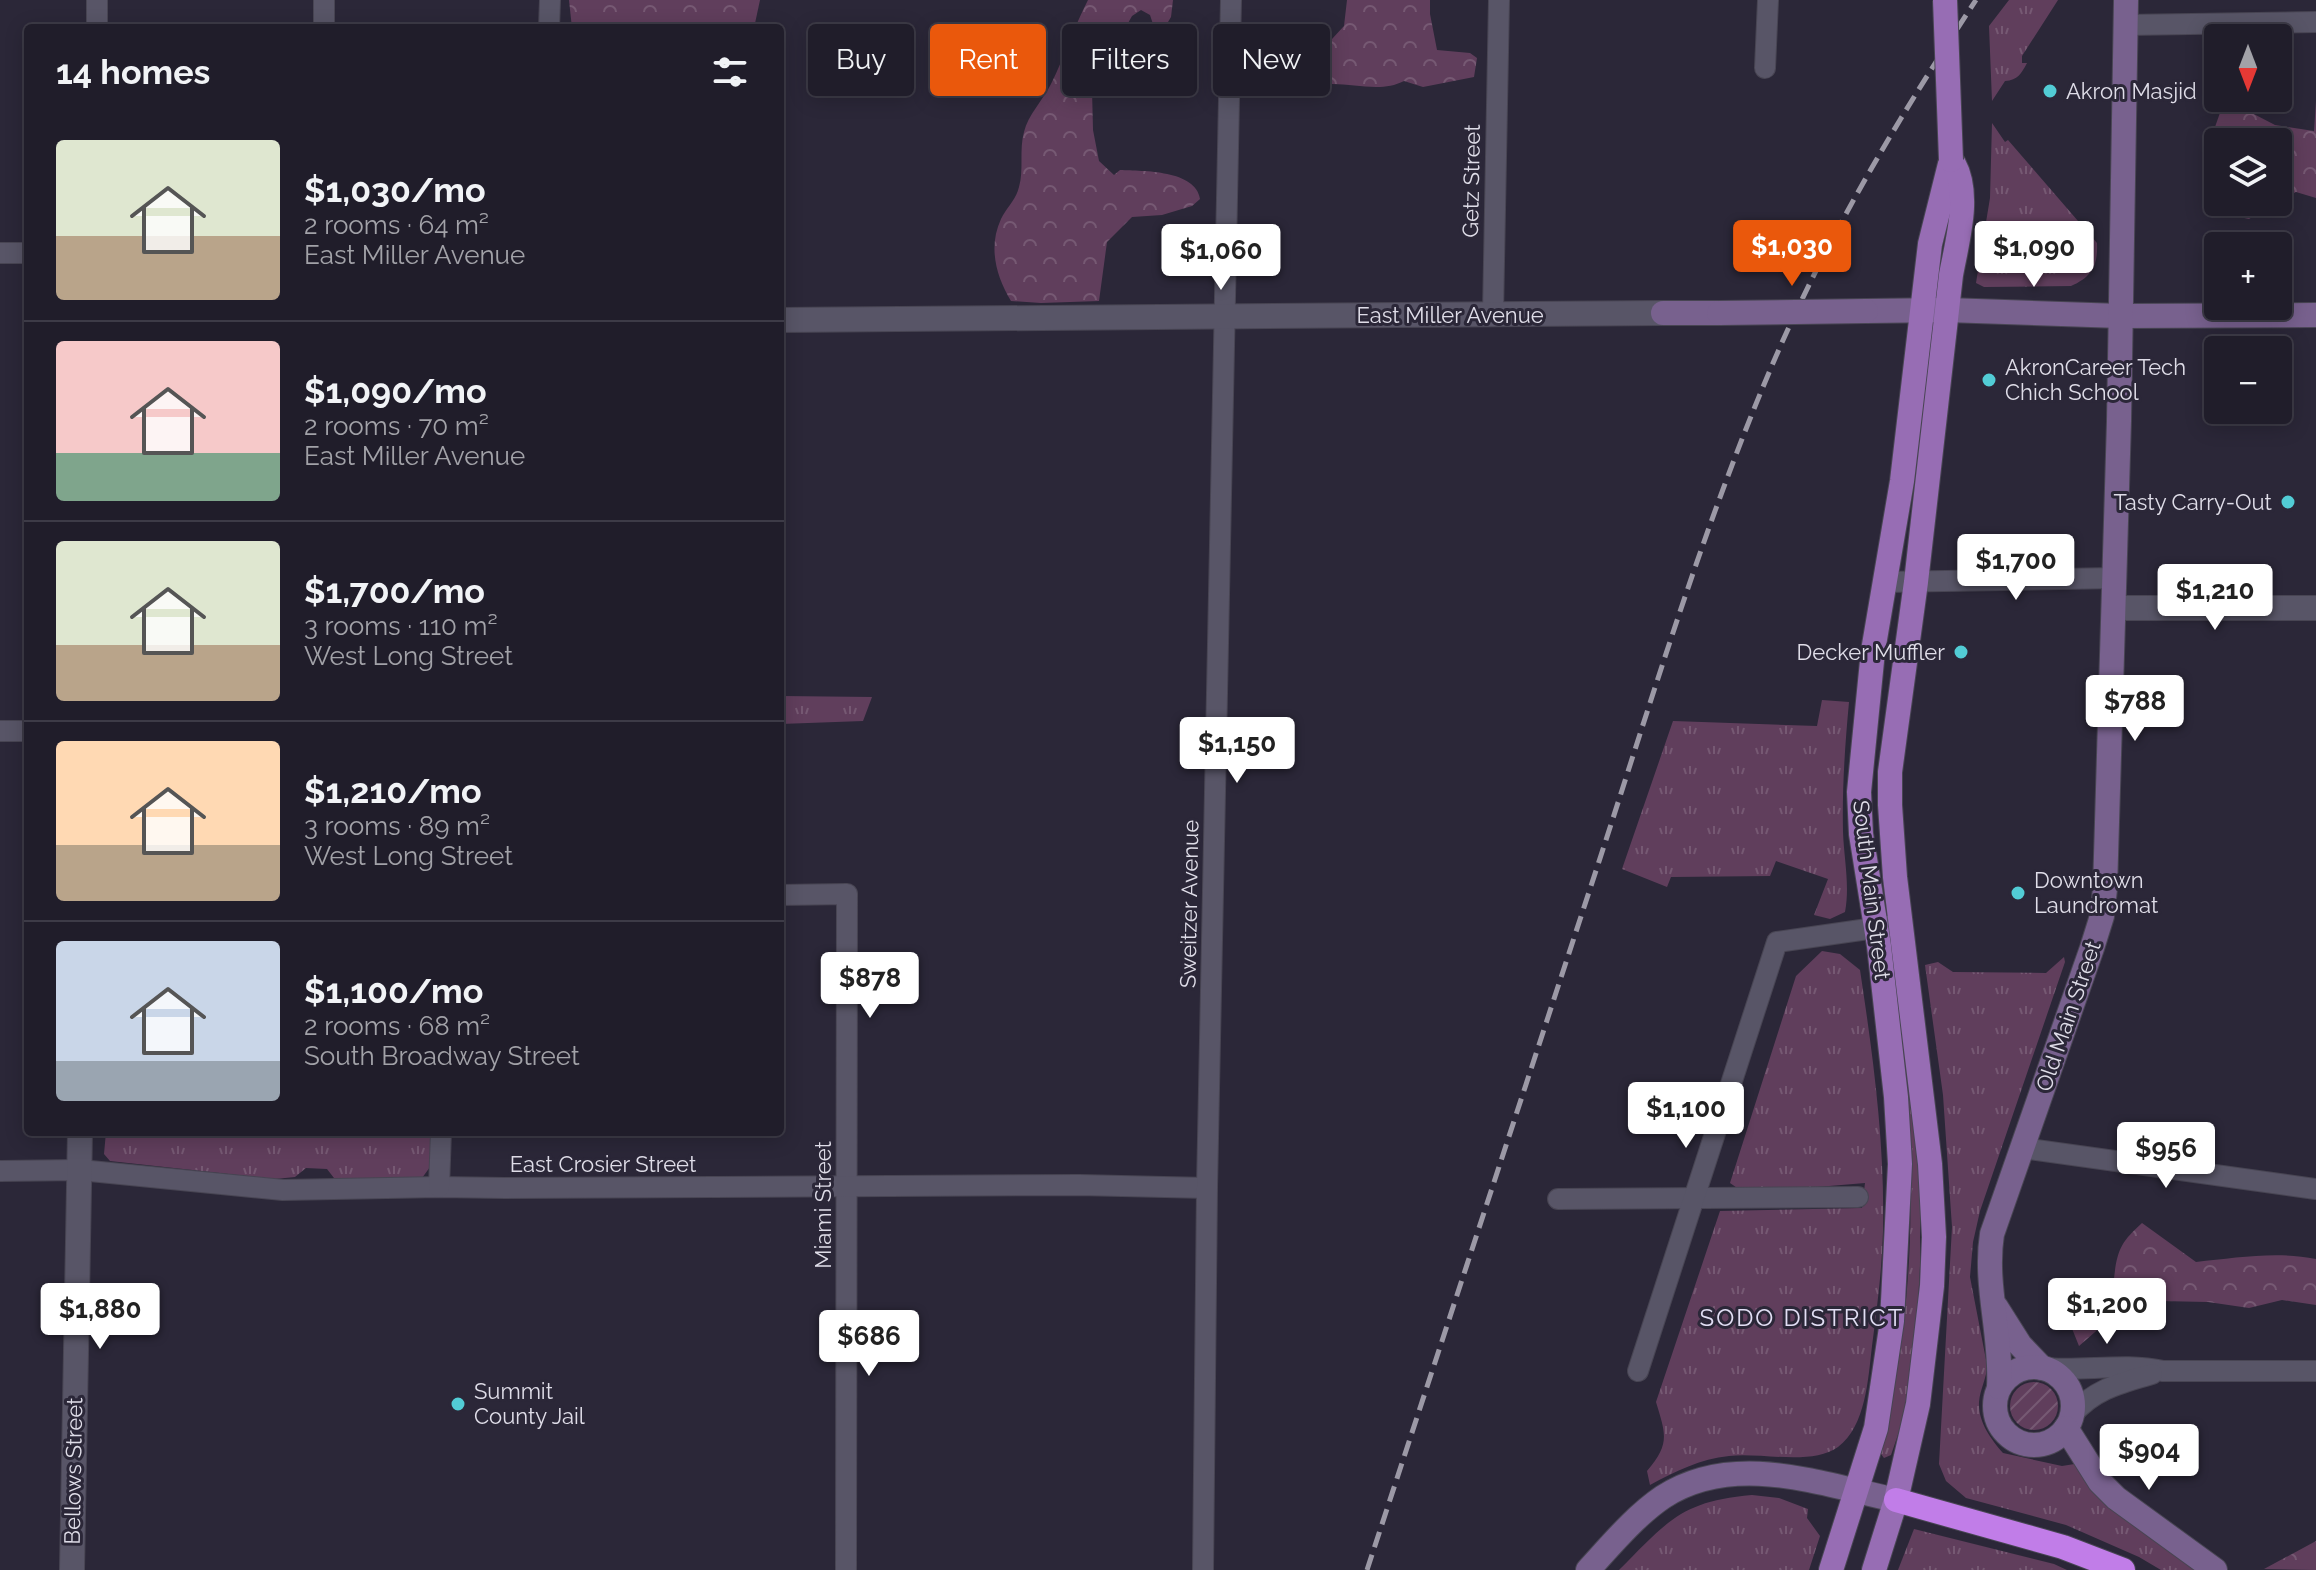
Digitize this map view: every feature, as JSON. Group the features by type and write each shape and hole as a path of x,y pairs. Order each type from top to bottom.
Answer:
{"highway":[{"path":"1896,1500 2063,1547 2123,1570"}],"main road":[{"name":"South Main Street","path":"1831,1570 1876,1428 1892,1321 1900,1164 1891,1040 1861,834 1859,792 1873,651 1902,481 1935,310 1959,228 1961,178 1951,160 1945,0"},
{"name":"Old Main Street","path":"1999,1387 1995,1305 1989,1271 1992,1234 2089,957 2104,902 2116,578 2126,0"},
{"name":"South Main Street","path":"1874,1570 1896,1500 1924,1365 1934,1237 1925,1102 1892,840 1890,772 1916,582 1935,310"},
{"name":"East Miller Avenue","path":"1663,313 1935,310 2120,316 2316,315"},
{"name":"Old Main Street","path":"1995,1305 2020,1345 2042,1368"},
{"path":"2042,1368 2057,1375 2067,1386 2073,1401 2069,1421 2057,1438 2041,1445 2025,1444 2014,1440 2002,1429 1996,1417 1995,1401 1999,1387 2018,1370 2042,1368"},
{"path":"2069,1421 2100,1482 2116,1498 2215,1570"},
{"path":"1588,1570 1648,1509 1664,1497 1697,1481 1736,1473 1760,1474 1803,1479 1896,1500"}],"street":[{"path":"97,0 97,24"},
{"path":"324,0 324,24"},
{"path":"549,24 550,0"},
{"name":"Sweitzer Avenue","path":"1203,1570 1207,1188 1231,0"},
{"name":"Getz Street","path":"1493,314 1499,0"},
{"path":"1765,68 1768,0"},
{"path":"2126,25 2316,22"},
{"path":"0,253 24,253"},
{"name":"East Miller Avenue","path":"784,320 1663,313"},
{"path":"1885,582 2116,578"},
{"path":"2115,608 2316,608"},
{"path":"0,731 24,731"},
{"name":"Miami Street","path":"784,895 847,894 846,1570"},
{"path":"1638,1371 1777,942 1901,924"},
{"name":"Bellows Street","path":"72,1570 80,1136"},
{"path":"439,1187 441,1136"},
{"path":"2022,1148 2316,1189"},
{"name":"East Crosier Street","path":"0,1171 80,1170 283,1190 1079,1185 1207,1188"},
{"path":"1558,1199 1858,1197"},
{"path":"2042,1368 2316,1371"},
{"path":"2069,1421 2086,1400 2105,1388 2163,1371"}],"green space":[{"path":"569,0 760,0 755,24 572,24"},
{"path":"1088,0 1173,0 1167,24 1153,24 1150,15 1141,10 1128,24 1077,24"},
{"path":"1347,0 1430,0 1437,50 1470,53 1477,58 1474,77 1423,87 1404,81 1377,87 1330,84 1330,47 1332,39 1344,26"},
{"path":"2009,0 2058,0 2022,56 2022,63 2027,63 2023,70 2016,78 2005,81 1992,101 1989,26"},
{"path":"1062,59 1062,96 1092,96 1093,130 1099,161 1114,175 1120,170 1179,177 1196,189 1200,199 1192,206 1162,215 1132,217 1107,242 1099,301 1011,301 1001,282 996,261 997,230 1019,187 1026,126"},
{"path":"2316,101 2316,198 2296,192 2292,194 2292,128 2215,128 2220,112 2250,112 2275,125 2314,131"},
{"path":"1992,123 2005,142 2008,140 2097,243 2092,269 2084,279 2071,286 1984,287 1976,283 1990,198"},
{"path":"784,696 872,697 863,721 784,724"},
{"path":"1822,700 1849,702 1843,799 1847,882 1845,912 1830,919 1814,915 1828,879 1776,861 1770,876 1671,877 1667,887 1622,869 1673,721 1817,726"},
{"path":"1822,951 1840,954 1860,970 1880,1132 1882,1260 1869,1373 1860,1415 1847,1438 1827,1453 1800,1457 1742,1455 1718,1458 1688,1466 1650,1485 1647,1471 1660,1453 1664,1439 1656,1402 1720,1211 1862,1208 1865,1183 1743,1192 1730,1183 1796,976"},
{"path":"2064,957 2065,962 1980,1211 1973,1242 1970,1277 1987,1365 1979,1402 1981,1416 1990,1436 2003,1453 2062,1466 2081,1463 2207,1570 2161,1570 2066,1525 1966,1498 1946,1481 1939,1464 1952,1227 1943,1095 1925,965 1938,962 1953,972 2046,973"},
{"path":"1900,1024 1903,1025 1920,1163 1920,1266 1916,1338 1906,1411 1891,1455 1884,1458 1881,1454 1900,1353 1910,1250 1909,1162"},
{"path":"106,1136 432,1136 430,1167 422,1178 345,1179 334,1178 327,1169 306,1168 295,1177 275,1179 110,1161 104,1154"},
{"path":"2142,1223 2196,1262 2271,1255 2316,1259 2316,1305 2282,1300 2249,1308 2208,1302 2161,1301 2146,1312 2118,1312 2079,1346 2069,1321 2114,1279 2121,1247"},
{"path":"2034,1382 2051,1389 2058,1406 2051,1423 2034,1430 2017,1423 2010,1406 2017,1389"},
{"path":"1752,1495 1779,1498 1808,1509 1807,1518 1820,1536 1809,1570 1619,1570 1663,1527 1691,1509 1708,1502"},
{"path":"1914,1529 2054,1564 2067,1570 1898,1570"},
{"path":"2316,1541 2316,1570 2264,1569"}],"railway":[{"path":"1367,1570 1678,617 1752,413 1801,302 1846,213 1896,126 1976,0"}],"place":[{"name":"Akron Masjid","path":"2050,91"},
{"name":"AkronCareer Tech Chich School","path":"1989,380"},
{"name":"Tasty Carry-Out","path":"2288,502"},
{"name":"Decker Muffler","path":"1961,652"},
{"name":"Downtown Laundromat","path":"2018,893"},
{"name":"Summit County Jail","path":"458,1404"}],"district":[{"name":"SODO DISTRICT","path":"1802,1317"}]}
